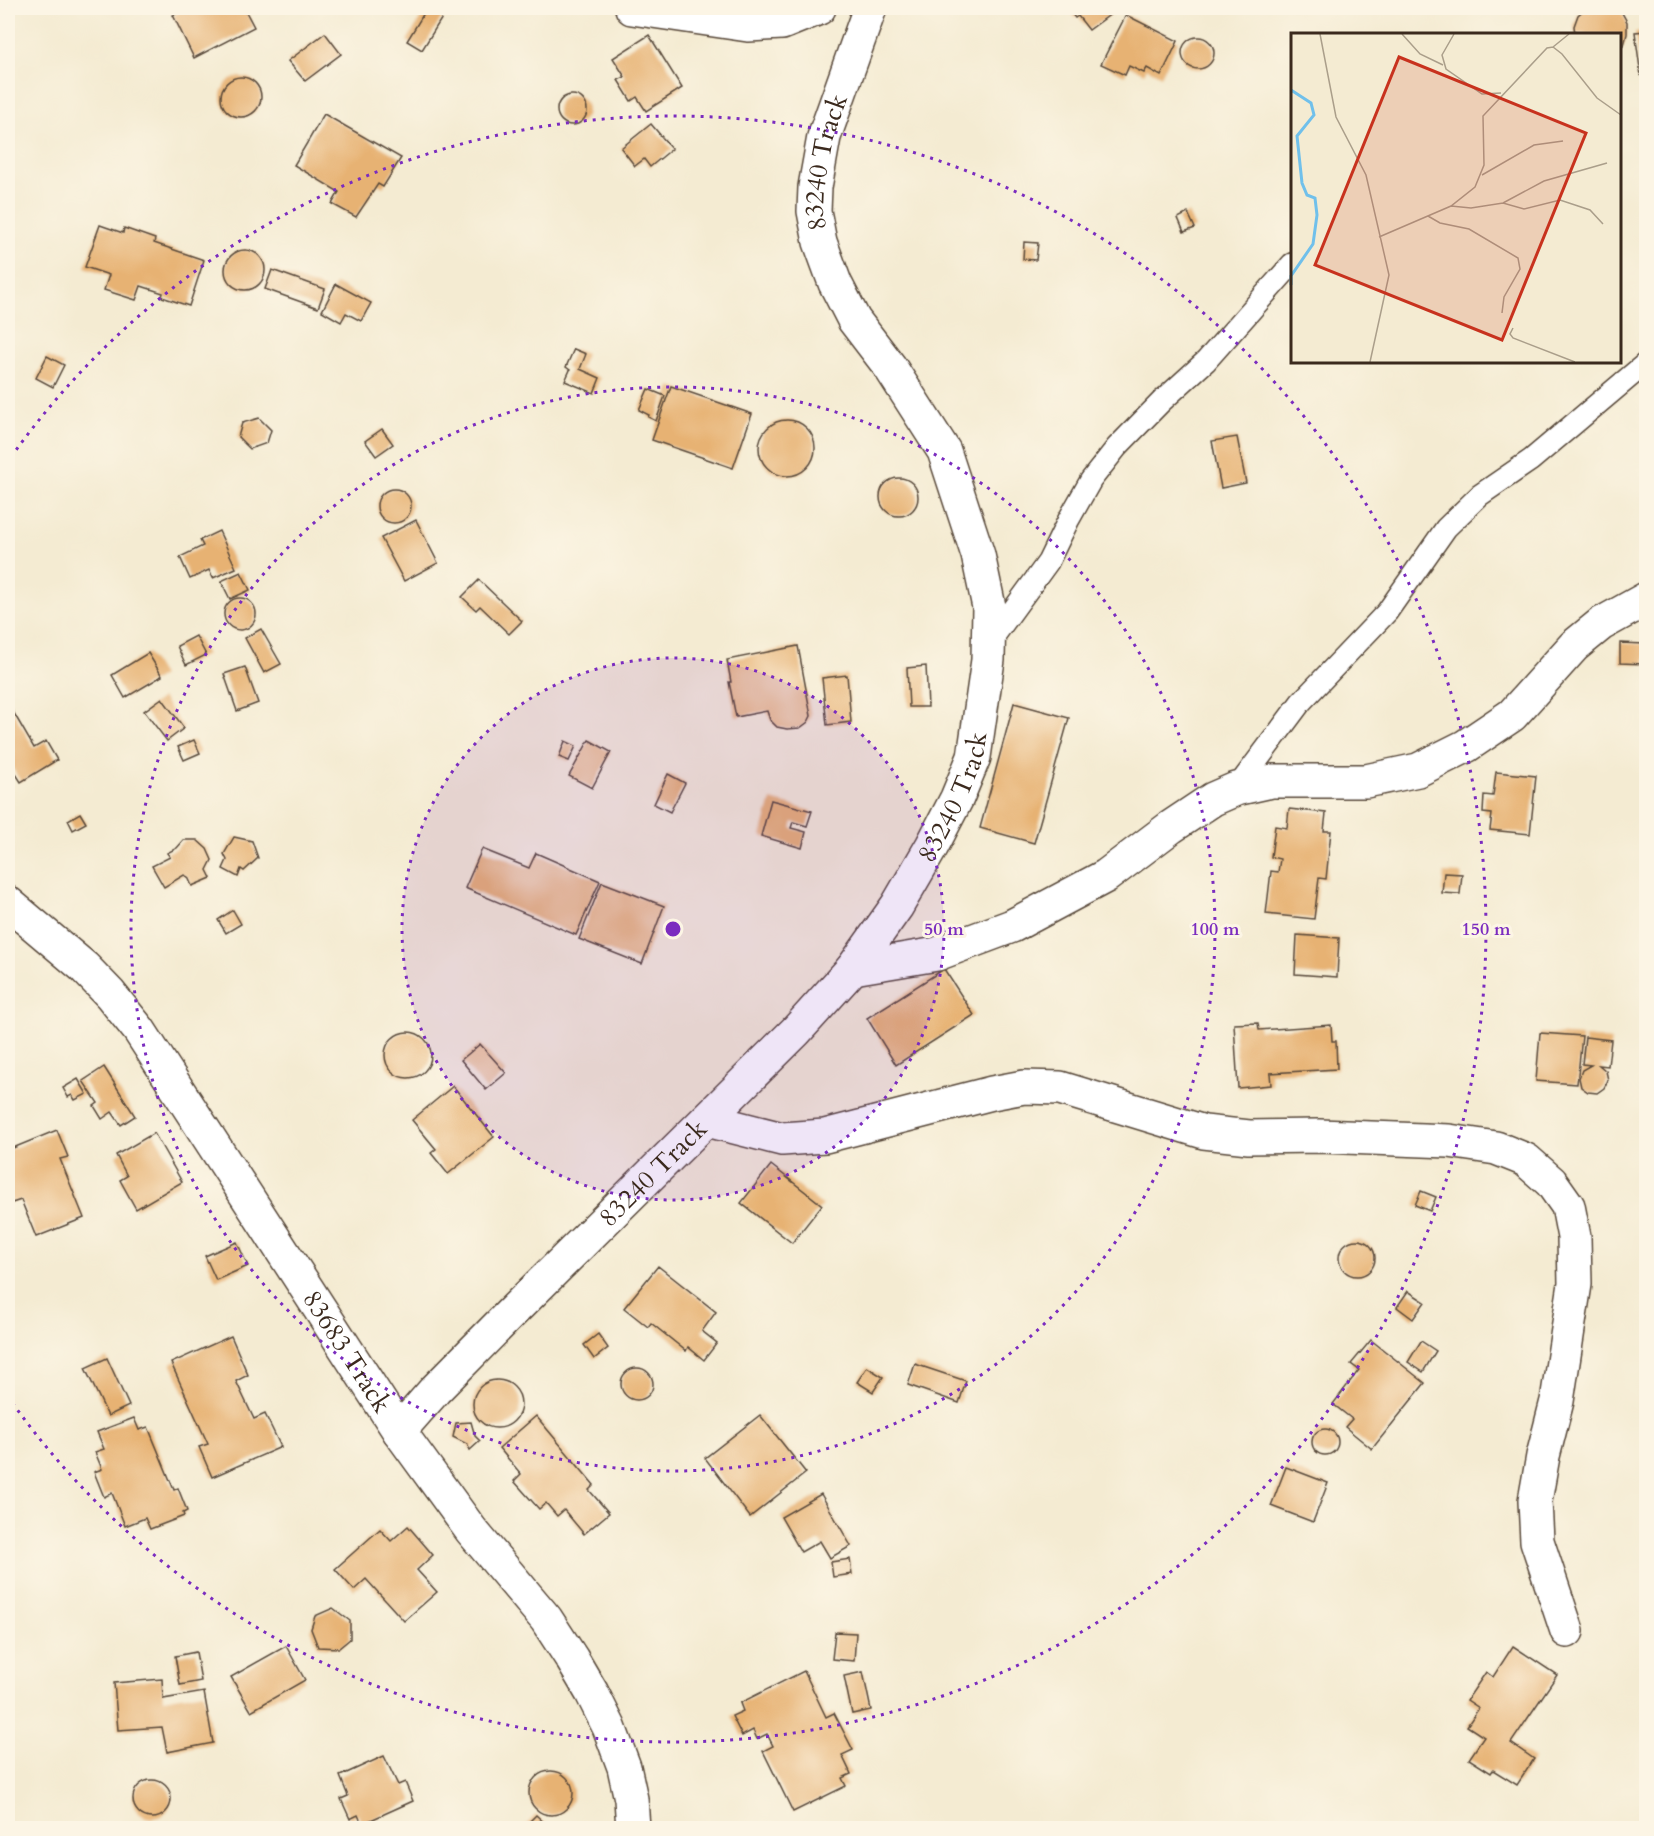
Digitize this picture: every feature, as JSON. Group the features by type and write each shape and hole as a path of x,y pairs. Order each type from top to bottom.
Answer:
{"street":[{"path":"632,8 748,26 782,22 819,8"},
{"name":"83240 Track","path":"399,1431 435,1390 511,1313 796,1031 853,968 897,906 932,846 957,798 974,757 988,644 989,607 978,555 944,451 890,367 854,320 835,283 820,242 814,211 815,187 824,137 870,8"},
{"path":"853,968 937,954 1012,926 1106,876 1171,827 1213,800 1236,789 1272,781 1366,781 1418,770 1466,746 1512,715 1574,646 1601,624 1647,599"},
{"name":"83683 Track","path":"8,903 84,967 110,994 139,1030 399,1431 471,1530 546,1619 592,1693 609,1727 624,1767 631,1799 633,1828"},
{"path":"707,1120 782,1139 825,1136 992,1093 1024,1087 1060,1088 1204,1132 1249,1137 1319,1136 1449,1141 1496,1148 1526,1160 1551,1182 1568,1206 1574,1237 1575,1284 1557,1401 1543,1456 1535,1501 1537,1541 1567,1631"}],"lane":[{"path":"988,644 1048,562 1091,480 1117,447 1162,401 1206,361 1291,266"},
{"path":"1236,789 1301,702 1388,612 1446,528 1480,495 1531,460 1647,363"}],"building":[{"path":"188,8 244,8 254,27 194,58 173,15"},
{"path":"427,8 448,8 422,50 407,41"},
{"path":"1067,8 1119,8 1089,30 1078,16 1075,18"},
{"path":"1586,8 1615,8 1621,11 1627,22 1624,45 1621,48 1621,33 1575,33 1574,26 1578,15"},
{"path":"1126,15 1178,41 1161,76 1147,68 1144,73 1129,66 1125,75 1101,64"},
{"path":"1646,31 1646,76 1641,76 1635,32"},
{"path":"325,33 341,54 305,81 288,61"},
{"path":"649,35 682,88 646,111 637,97 631,101 618,80 625,77 613,58"},
{"path":"1198,37 1209,42 1214,53 1209,64 1198,69 1187,64 1182,53 1187,42"},
{"path":"241,77 249,78 255,83 260,89 260,105 255,111 249,116 241,117 233,116 227,111 222,105 221,97 222,89 227,83 233,78"},
{"path":"572,95 578,96 586,104 586,116 578,124 572,125 566,124 558,116 557,110 558,104 566,96"},
{"path":"324,114 401,158 383,187 378,184 356,217 332,204 339,192 294,165"},
{"path":"651,124 672,149 650,167 644,159 635,166 621,148"},
{"path":"1188,213 1195,228 1184,232 1178,218"},
{"path":"100,225 123,233 124,228 155,239 154,243 204,260 189,306 162,297 163,293 141,286 136,300 104,290 109,275 85,267"},
{"path":"1024,242 1038,243 1036,260 1023,259"},
{"path":"245,250 253,251 259,256 264,262 264,278 259,284 253,289 245,290 237,289 231,284 226,278 225,270 226,262 231,256 237,251"},
{"path":"272,270 325,289 318,308 265,289"},
{"path":"336,284 371,303 361,321 346,313 341,322 322,311"},
{"path":"574,349 586,354 580,369 600,378 594,393 565,381 570,370 566,367"},
{"path":"47,356 64,365 53,387 36,378"},
{"path":"671,386 752,414 733,468 652,440"},
{"path":"648,389 665,396 656,421 639,410"},
{"path":"259,418 271,430 267,443 250,449 238,437 242,423"},
{"path":"782,420 792,420 807,428 813,437 815,448 813,459 807,468 792,476 782,476 771,471 764,464 759,453 759,443 764,432 771,425"},
{"path":"382,429 393,444 376,456 365,441"},
{"path":"1237,437 1246,483 1221,488 1212,441"},
{"path":"899,478 913,483 918,497 913,511 899,516 885,511 880,497 885,483"},
{"path":"394,489 406,494 411,506 406,518 394,523 382,518 377,506 382,494"},
{"path":"416,520 438,563 404,581 381,538"},
{"path":"219,531 236,568 213,578 209,570 190,579 180,557 203,546 200,540"},
{"path":"241,572 250,590 230,599 221,581"},
{"path":"479,580 522,621 509,634 480,606 476,610 462,597"},
{"path":"240,598 252,602 256,614 252,626 240,630 228,626 224,614 228,602"},
{"path":"261,629 281,664 264,673 245,638"},
{"path":"196,636 206,655 186,665 177,646"},
{"path":"1620,643 1646,644 1645,664 1620,663"},
{"path":"798,646 811,716 808,722 800,728 787,729 777,727 770,720 767,711 736,717 727,660"},
{"path":"148,653 162,676 125,698 112,675"},
{"path":"926,666 928,707 909,707 907,668"},
{"path":"245,667 258,703 237,711 224,674"},
{"path":"847,675 851,722 827,725 822,678"},
{"path":"162,698 184,728 167,741 144,711"},
{"path":"8,703 34,748 46,741 57,760 21,782 8,764"},
{"path":"1014,703 1069,718 1034,843 980,828"},
{"path":"194,740 200,753 184,760 178,747"},
{"path":"589,740 611,752 592,788 569,776"},
{"path":"565,741 576,746 569,761 559,757"},
{"path":"1496,772 1536,776 1530,834 1490,830 1492,814 1483,813 1484,795 1493,796"},
{"path":"668,774 685,783 670,812 654,804"},
{"path":"771,800 812,811 807,826 793,822 791,828 806,832 802,848 761,836"},
{"path":"1289,809 1326,813 1324,831 1331,831 1326,879 1319,878 1314,919 1266,914 1271,871 1278,872 1280,859 1271,857 1275,826 1287,828"},
{"path":"80,813 86,823 73,830 68,820"},
{"path":"234,837 252,841 258,858 244,871 241,869 238,877 223,869 227,860 224,854"},
{"path":"184,840 197,840 207,849 212,860 207,870 211,878 192,886 188,877 184,875 164,887 152,866 170,857 167,853 177,848"},
{"path":"482,849 529,868 536,853 600,881 576,935 465,888"},
{"path":"1444,873 1462,874 1460,894 1442,893"},
{"path":"602,882 664,906 642,964 579,939"},
{"path":"233,910 241,924 226,933 218,920"},
{"path":"1297,935 1339,938 1337,977 1295,974"},
{"path":"944,969 974,1015 896,1065 867,1018"},
{"path":"1258,1023 1259,1030 1331,1025 1332,1041 1336,1041 1337,1069 1270,1073 1271,1085 1238,1088 1234,1024"},
{"path":"408,1032 424,1039 431,1055 424,1071 408,1078 392,1071 385,1055 392,1039"},
{"path":"1540,1033 1582,1036 1577,1084 1536,1081"},
{"path":"1585,1037 1611,1040 1608,1066 1599,1065 1606,1071 1608,1080 1604,1088 1597,1093 1588,1092 1581,1087 1579,1078 1582,1070 1591,1065 1582,1064"},
{"path":"480,1044 506,1073 486,1090 461,1060"},
{"path":"104,1067 135,1116 121,1125 112,1112 102,1119 94,1106 98,1103 83,1081"},
{"path":"78,1079 87,1094 75,1100 72,1095 68,1097 63,1088"},
{"path":"453,1086 494,1137 448,1174 431,1153 436,1149 412,1120"},
{"path":"57,1130 68,1157 60,1159 84,1218 36,1237 21,1200 12,1203 8,1191 8,1150"},
{"path":"154,1133 182,1182 136,1209 120,1180 127,1176 116,1155"},
{"path":"771,1165 822,1205 792,1243 741,1203"},
{"path":"1421,1191 1436,1197 1430,1211 1415,1205"},
{"path":"1357,1240 1370,1245 1375,1258 1370,1271 1357,1276 1344,1271 1339,1258 1344,1245"},
{"path":"237,1242 248,1266 216,1280 205,1256"},
{"path":"658,1266 716,1312 702,1331 717,1343 704,1360 688,1347 686,1351 651,1323 648,1327 624,1308"},
{"path":"1408,1291 1425,1302 1413,1319 1397,1307"},
{"path":"598,1334 608,1348 594,1359 584,1345"},
{"path":"231,1336 248,1375 236,1381 254,1419 265,1414 281,1447 212,1477 199,1447 208,1444 171,1363"},
{"path":"1371,1340 1425,1383 1372,1449 1345,1427 1352,1419 1333,1404 1359,1370 1351,1364"},
{"path":"1421,1341 1436,1351 1423,1372 1408,1362"},
{"path":"107,1358 129,1406 108,1416 85,1368"},
{"path":"915,1364 966,1381 959,1403 908,1385"},
{"path":"867,1367 883,1377 873,1392 857,1382"},
{"path":"637,1368 649,1372 653,1384 649,1396 637,1400 625,1396 621,1384 625,1372"},
{"path":"497,1380 514,1387 521,1404 514,1421 497,1428 480,1421 473,1404 480,1387"},
{"path":"760,1415 806,1473 750,1517 705,1458"},
{"path":"536,1416 594,1485 589,1490 609,1513 584,1534 564,1510 557,1516 546,1503 539,1509 514,1481 521,1474 499,1448"},
{"path":"134,1418 139,1430 148,1427 174,1490 178,1488 187,1511 183,1513 184,1516 150,1529 145,1518 125,1526 112,1493 104,1497 94,1472 102,1469 95,1452 104,1449 97,1432"},
{"path":"471,1422 475,1436 480,1441 470,1450 467,1444 453,1437 456,1423"},
{"path":"1325,1429 1334,1433 1338,1442 1334,1451 1325,1455 1316,1451 1312,1442 1316,1433"},
{"path":"1286,1467 1328,1483 1313,1522 1271,1506"},
{"path":"821,1494 851,1546 830,1558 820,1541 801,1552 781,1517"},
{"path":"408,1526 433,1555 417,1570 437,1592 404,1621 366,1579 354,1590 335,1569 380,1529 391,1541"},
{"path":"850,1559 852,1574 833,1577 831,1562"},
{"path":"333,1608 350,1621 350,1639 339,1648 318,1647 311,1629 315,1616"},
{"path":"835,1632 856,1633 854,1661 832,1659"},
{"path":"286,1646 305,1680 251,1711 231,1677"},
{"path":"1513,1646 1557,1675 1511,1743 1534,1759 1517,1785 1493,1770 1491,1773 1469,1759 1484,1737 1467,1726 1479,1708 1467,1700 1486,1672 1493,1677"},
{"path":"196,1652 201,1681 180,1685 175,1656"},
{"path":"804,1671 826,1717 834,1713 853,1750 842,1755 851,1774 842,1778 846,1786 793,1812 763,1751 773,1746 767,1734 757,1739 753,1730 742,1736 732,1716 743,1711 740,1703"},
{"path":"863,1672 871,1710 852,1714 844,1676"},
{"path":"162,1679 163,1699 204,1692 213,1743 167,1752 162,1727 118,1730 114,1683"},
{"path":"384,1756 398,1785 405,1782 413,1801 362,1824 358,1815 350,1819 341,1799 348,1796 340,1776"},
{"path":"551,1771 560,1772 567,1777 572,1784 572,1802 567,1809 560,1814 551,1815 542,1814 535,1809 530,1802 529,1793 530,1784 535,1777 542,1772"},
{"path":"152,1780 165,1786 171,1799 165,1812 152,1818 139,1812 133,1799 139,1786"},
{"path":"536,1815 550,1828 523,1828"}]}
